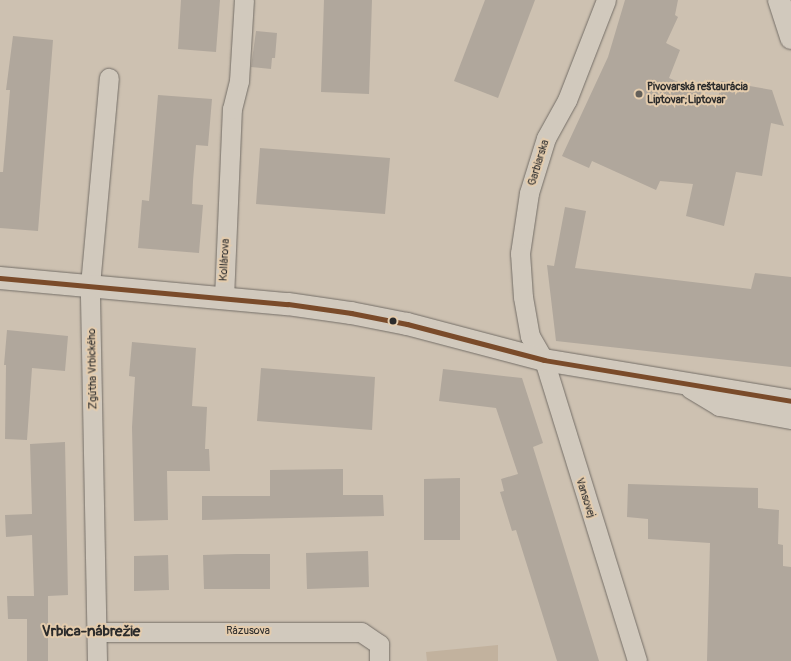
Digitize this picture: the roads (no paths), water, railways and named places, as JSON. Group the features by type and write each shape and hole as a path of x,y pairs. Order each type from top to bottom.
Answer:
{"street":[{"name":"Kollárova","path":"0,278 224,298 232,109 239,81 244,0"},
{"name":"Garbiarska","path":"530,336 523,297 520,253 529,194 546,138 567,100 606,0"},
{"path":"779,0 791,38"},
{"name":"Zgútha Vrbického","path":"97,661 90,285 108,78"},
{"path":"224,298 288,304 388,319 544,360 791,401"},
{"name":"Vansovej","path":"530,336 544,360 561,422 638,661"},
{"path":"683,382 720,405 791,418"},
{"name":"Rázusova","path":"97,632 361,632 379,644 379,661"}],"place":[{"name":"Pivovarská reštaurácia Liptovar;Liptovar","path":"639,94"}],"district":[{"name":"Vrbica-nábrežie","path":"91,632"}]}
